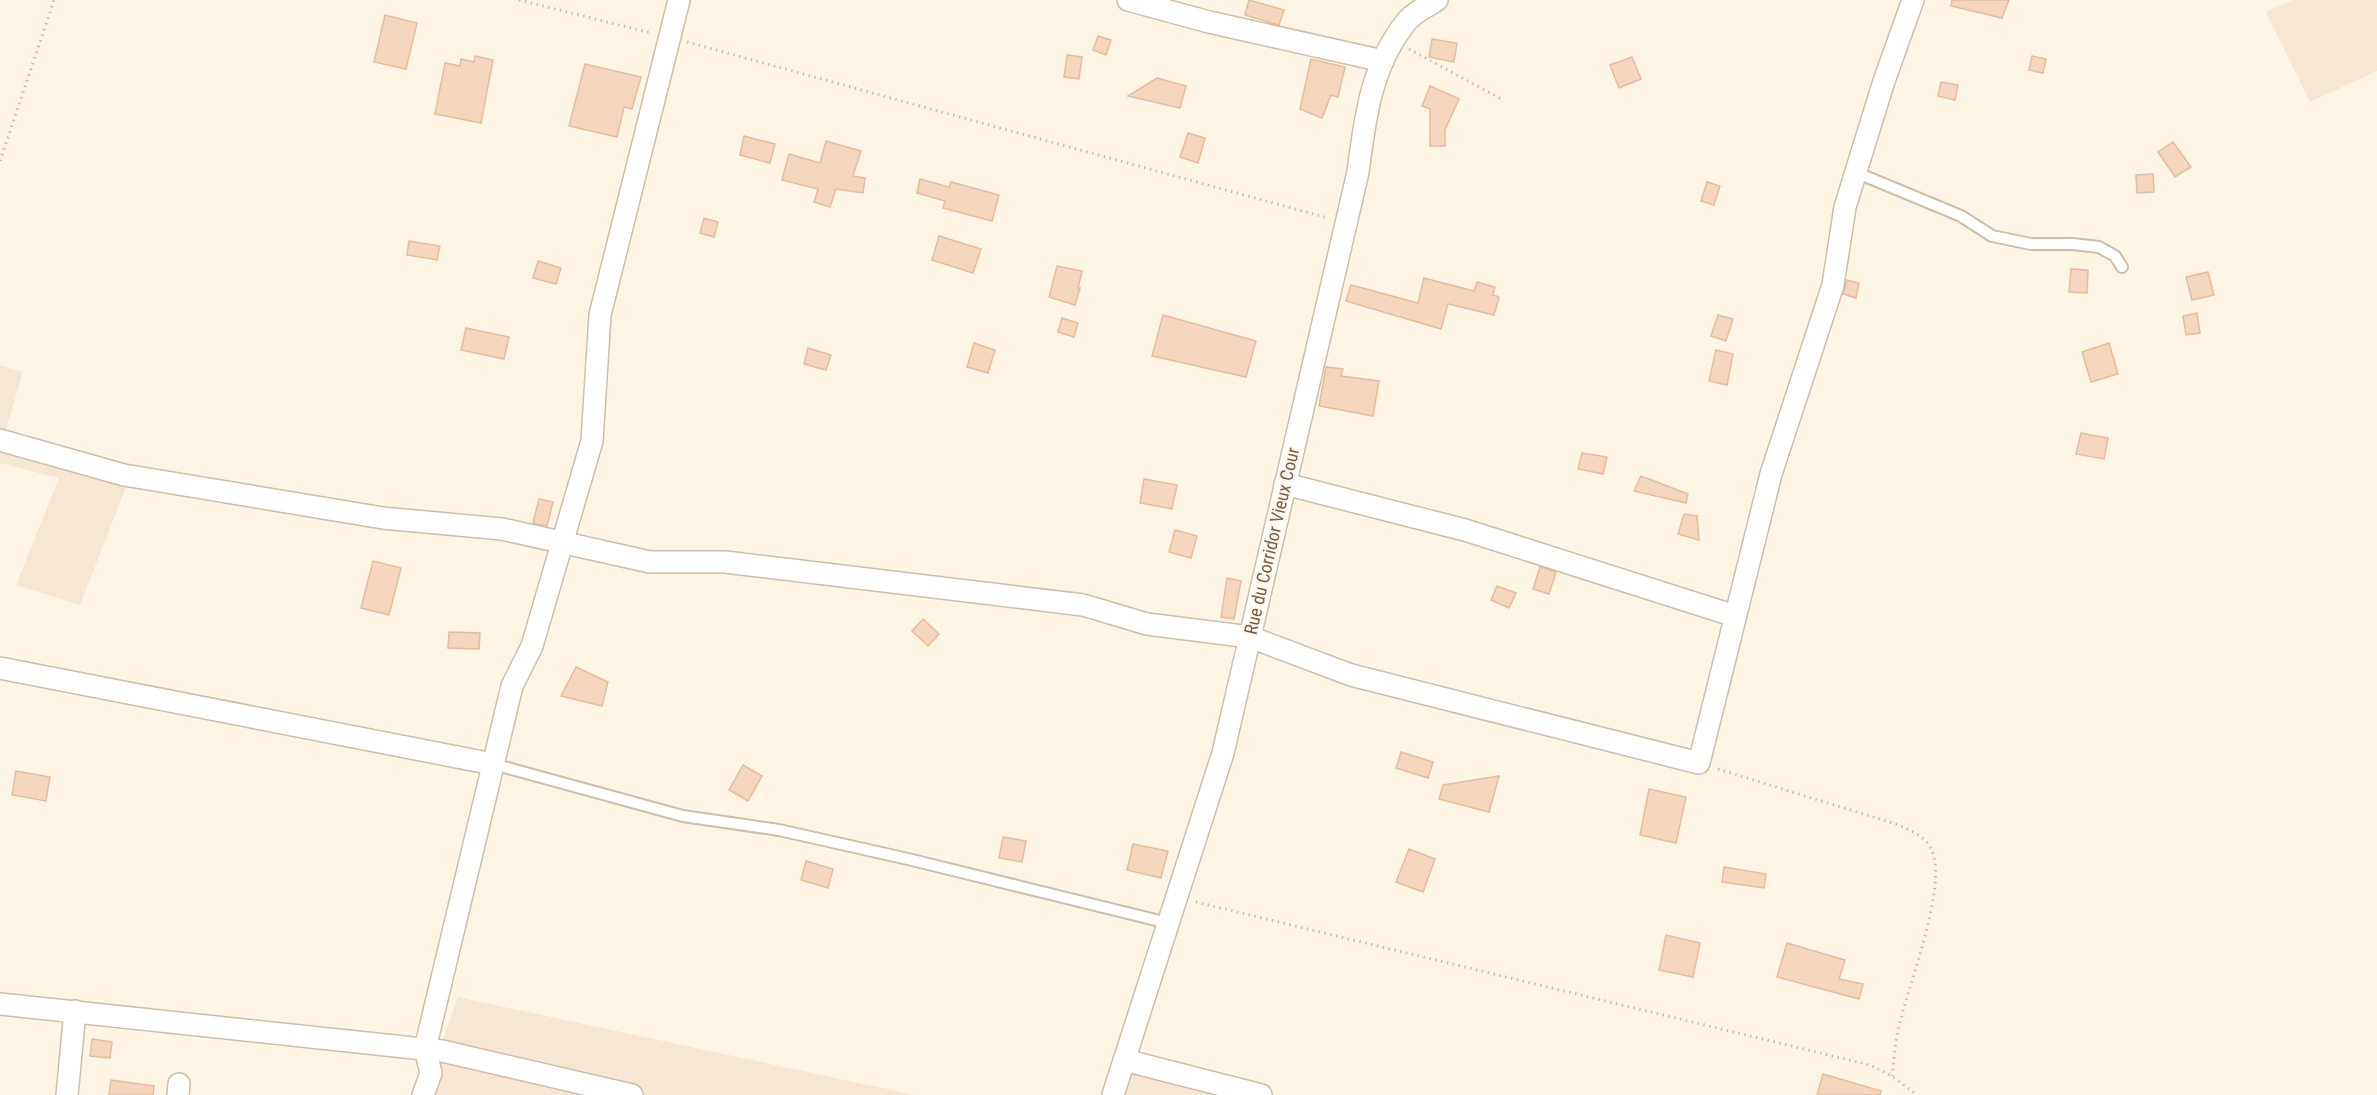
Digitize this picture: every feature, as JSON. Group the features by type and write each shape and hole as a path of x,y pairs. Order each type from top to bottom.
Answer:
{"street":[{"path":"423,1095 431,1073 425,1049 512,686 532,646 592,441 600,315 680,0"},
{"path":"1128,0 1209,22 1383,61"},
{"name":"Rue du Corridor Vieux Cour","path":"1113,1095 1223,753 1358,172 1366,106 1383,61 1408,19 1437,0"},
{"path":"0,440 124,475 383,518 502,529 650,562 725,562 1083,605 1148,624 1250,637 1350,675 1699,763 1771,474 1833,285 1845,207 1884,81 1913,0"},
{"path":"1286,484 1465,530 1735,616"},
{"path":"0,668 493,764"},
{"path":"0,1004 442,1051 632,1095"},
{"path":"67,1095 75,1011"},
{"path":"1124,1060 1261,1095"}],"lane":[{"path":"1855,172 1961,216 1992,236 2031,244 2072,244 2099,247 2115,256 2122,267"},
{"path":"493,764 684,816 779,830 1168,923"}],"path":[{"path":"0,161 54,0"},
{"path":"519,0 669,37 1346,223"},
{"path":"1394,41 1503,99"},
{"path":"1699,763 1899,825 1922,836 1933,854 1936,879 1912,985 1898,1029 1892,1076"},
{"path":"1177,897 1870,1065 1892,1076 1917,1095"}],"shaded area":[{"path":"2293,0 2377,0 2377,71 2310,102 2266,12"},
{"path":"0,365 23,372 4,436 128,482 80,605 16,585 59,478 0,463"},
{"path":"458,997 915,1095 423,1095"},
{"path":"1129,1066 1272,1095 1123,1095"}],"building":[{"path":"1249,0 1284,10 1279,25 1245,15"},
{"path":"1952,0 2009,0 2002,18 1951,6"},
{"path":"385,15 417,23 406,69 374,62"},
{"path":"1098,36 1111,40 1106,55 1093,50"},
{"path":"1432,39 1457,43 1454,62 1429,57"},
{"path":"1067,55 1082,57 1079,79 1064,77"},
{"path":"475,56 493,60 481,123 435,114 445,63 460,66 461,59 474,62"},
{"path":"2032,56 2046,59 2043,73 2029,70"},
{"path":"1632,57 1641,79 1619,88 1610,65"},
{"path":"1311,59 1345,67 1338,97 1331,95 1322,118 1300,109"},
{"path":"585,64 641,77 632,109 624,107 617,137 569,126"},
{"path":"1157,78 1186,86 1180,108 1128,96"},
{"path":"1941,82 1958,85 1955,100 1938,96"},
{"path":"1430,86 1459,99 1445,130 1445,146 1430,146 1430,109 1422,106"},
{"path":"1188,133 1205,138 1198,163 1180,157"},
{"path":"744,136 775,144 770,163 740,155"},
{"path":"826,141 861,151 853,176 865,178 863,193 836,189 830,207 814,202 818,189 782,180 789,154 820,163"},
{"path":"2173,142 2191,167 2175,177 2158,152"},
{"path":"2153,174 2154,192 2137,193 2136,175"},
{"path":"920,179 949,187 951,182 999,195 992,221 943,208 945,201 917,193"},
{"path":"1707,182 1720,186 1714,205 1701,201"},
{"path":"704,218 718,222 714,237 700,233"},
{"path":"939,236 981,249 973,273 932,260"},
{"path":"409,241 440,246 437,260 407,255"},
{"path":"538,261 561,268 556,284 533,278"},
{"path":"1057,266 1082,271 1075,305 1049,297"},
{"path":"2071,269 2088,270 2087,293 2069,292"},
{"path":"2208,272 2214,295 2192,300 2186,277"},
{"path":"1424,278 1474,291 1477,282 1495,287 1493,295 1499,297 1494,315 1448,304 1441,329 1346,301 1351,285 1418,303"},
{"path":"1847,280 1859,283 1856,298 1843,294"},
{"path":"2197,313 2200,333 2186,335 2183,316"},
{"path":"1163,315 1256,341 1246,377 1152,356"},
{"path":"1718,315 1733,319 1726,341 1711,336"},
{"path":"1062,318 1078,323 1074,337 1058,332"},
{"path":"466,328 509,337 504,359 461,350"},
{"path":"974,343 995,350 988,373 967,367"},
{"path":"2109,343 2118,374 2091,382 2082,352"},
{"path":"808,348 831,355 826,370 804,364"},
{"path":"1716,350 1733,354 1727,385 1709,381"},
{"path":"1326,367 1343,369 1341,376 1379,381 1373,416 1319,406"},
{"path":"2081,433 2108,438 2104,459 2076,454"},
{"path":"1582,453 1607,457 1603,474 1578,469"},
{"path":"1641,476 1688,494 1686,503 1634,491"},
{"path":"1144,479 1177,485 1172,509 1140,503"},
{"path":"539,499 553,502 547,526 533,523"},
{"path":"1684,514 1697,516 1699,540 1678,534"},
{"path":"1175,530 1197,536 1191,558 1169,552"},
{"path":"373,561 401,568 389,615 361,608"},
{"path":"1540,567 1556,572 1549,594 1533,589"},
{"path":"1227,578 1241,581 1234,619 1221,617"},
{"path":"1497,586 1516,593 1509,608 1491,600"},
{"path":"923,619 939,634 928,646 912,631"},
{"path":"449,632 480,633 479,649 448,648"},
{"path":"576,667 608,682 602,706 561,696"},
{"path":"1401,752 1433,762 1428,778 1396,768"},
{"path":"743,765 762,776 748,801 729,790"},
{"path":"16,771 50,777 46,801 12,795"},
{"path":"1499,776 1489,812 1439,799 1443,785"},
{"path":"1649,789 1686,797 1676,843 1640,835"},
{"path":"1003,837 1026,841 1022,862 999,858"},
{"path":"1133,844 1168,851 1161,878 1127,870"},
{"path":"1409,849 1435,859 1423,892 1396,882"},
{"path":"806,861 833,869 828,888 801,880"},
{"path":"1724,867 1766,874 1764,888 1722,882"},
{"path":"1666,935 1700,943 1693,977 1659,970"},
{"path":"1787,943 1845,960 1839,979 1863,984 1859,999 1777,977"},
{"path":"92,1039 112,1042 110,1058 90,1056"},
{"path":"1823,1074 1881,1091 1880,1095 1817,1095"},
{"path":"111,1080 154,1086 153,1095 109,1095"}]}
